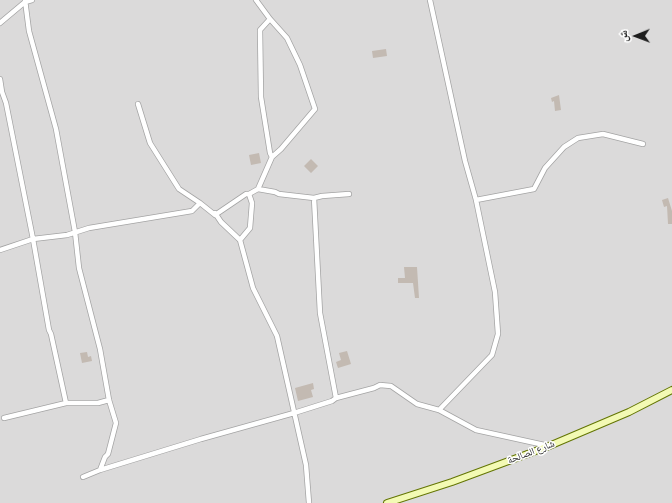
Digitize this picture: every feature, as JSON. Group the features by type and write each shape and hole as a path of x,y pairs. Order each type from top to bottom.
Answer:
{"main road":[{"name":"شارع الصالحة","path":"386,503 452,482 549,446 629,412 672,390"}],"street":[{"path":"0,23 25,1 32,0"},
{"path":"215,214 246,194 258,189 272,157 281,149 315,110 300,65 287,38 256,0"},
{"path":"430,0 465,161 476,200 495,292 498,334 492,355 439,410"},
{"path":"25,1 29,31 56,129 75,232 79,268 100,349 109,400 116,423 108,454 100,470"},
{"path":"270,19 260,30 261,97 270,153 272,157"},
{"path":"0,79 33,239 49,330 66,403"},
{"path":"138,104 153,150 179,188 215,214 221,222 240,240 253,288 277,336 306,465 309,503"},
{"path":"476,200 534,189 546,168 564,147 578,138 603,134 643,144"},
{"path":"258,189 279,194 314,198 349,194"},
{"path":"240,240 250,228 252,203 249,194"},
{"path":"314,198 320,313 336,398"},
{"path":"0,250 33,239 67,235 89,228 192,211 200,203"},
{"path":"83,477 100,470 201,438 294,413 332,401 336,398 380,385 390,386 417,404 439,410 476,430 549,446"},
{"path":"4,418 66,403 98,403 109,400"}],"shaded area":[{"path":"0,0 672,0 672,503 0,503"}],"building":[{"path":"386,49 387,56 373,58 372,51"},
{"path":"559,95 561,110 555,111 554,101 552,102 551,98"},
{"path":"259,153 261,163 251,165 249,155"},
{"path":"311,159 318,166 311,173 304,166"},
{"path":"668,198 672,211 672,224 668,224 667,206 664,207 662,200"},
{"path":"404,267 417,267 419,298 415,298 413,283 398,283 398,278 405,278"},
{"path":"347,351 351,364 338,368 336,362 341,360 339,353"},
{"path":"87,352 88,357 91,356 92,361 82,363 80,353"},
{"path":"313,383 314,389 311,390 313,397 298,401 295,388"}]}
